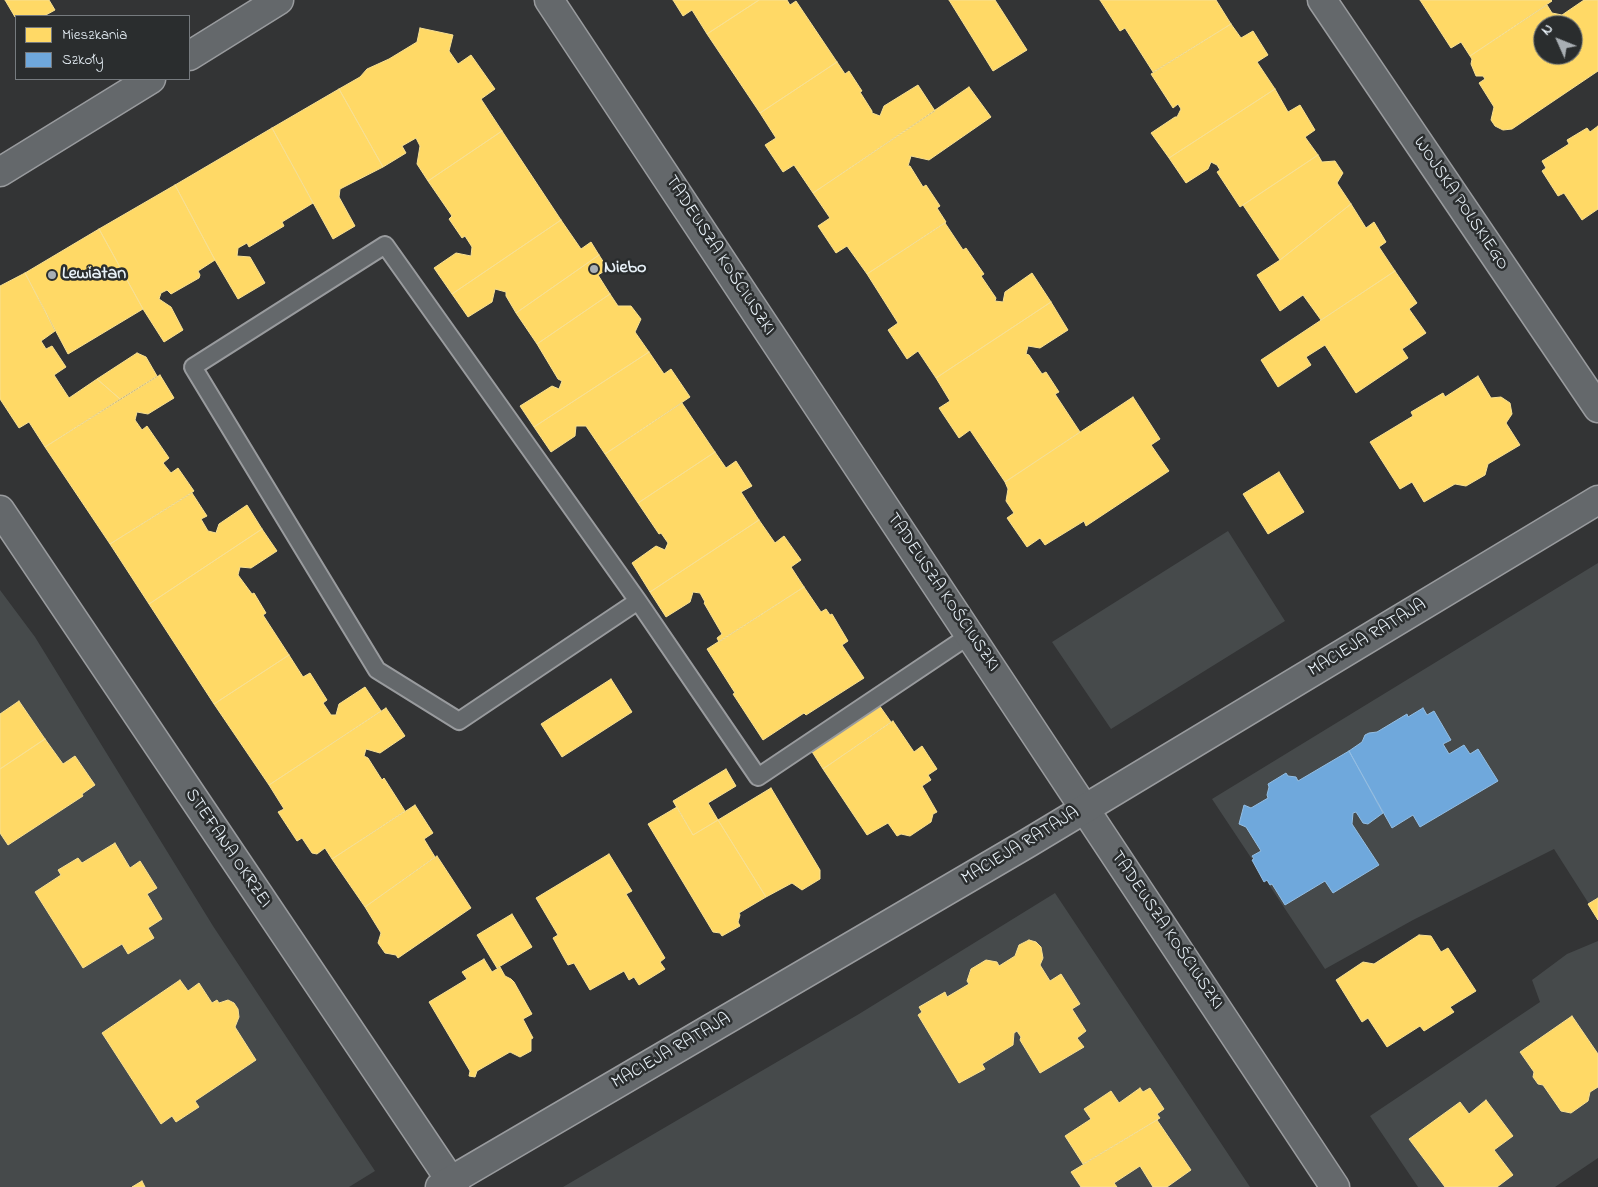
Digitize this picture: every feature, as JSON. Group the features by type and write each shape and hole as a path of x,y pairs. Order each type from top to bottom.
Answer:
{"street":[{"path":"190,55 280,0"},
{"name":"TADEUSZA KOŚCIUSZKI","path":"549,0 1335,1187"},
{"name":"WOJSKA POLSKIEGO","path":"1322,0 1598,408"},
{"path":"0,172 150,80"},
{"name":"MACIEJA RATAJA","path":"449,1185 1085,809 1598,500"},
{"name":"STEFANA OKRZEI","path":"0,510 449,1185"}],"lane":[{"path":"638,601 459,721 377,670 193,367 385,245 638,601 758,777 970,636"}],"shaded area":[{"path":"1228,531 1285,621 1111,729 1052,642"},
{"path":"1598,563 1598,918 1554,849 1413,920 1325,969 1212,799"},
{"path":"0,590 35,637 213,926 375,1171 349,1187 0,1187"},
{"path":"1055,893 1250,1187 563,1187 859,1014"},
{"path":"1598,941 1598,1158 1555,1187 1418,1187 1370,1116 1540,1002 1532,980 1567,954"}],"building: Mieszkania":[{"path":"5,0 49,0 55,10 46,15 15,15 15,17"},
{"path":"673,0 759,0 707,34 692,10 683,16"},
{"path":"759,0 787,0 790,5 796,1 837,62 760,113 707,34"},
{"path":"949,0 995,0 1027,50 993,71"},
{"path":"1100,0 1216,0 1231,24 1153,72 1125,28 1120,31"},
{"path":"1420,0 1552,1 1470,56 1461,42 1451,48"},
{"path":"1584,0 1598,0 1598,71 1512,129 1503,130 1495,126 1491,120 1494,107 1479,83 1485,79 1483,76 1476,76 1470,56 1547,5 1552,13 1562,15"},
{"path":"1231,24 1241,38 1253,31 1268,55 1257,62 1275,89 1169,158 1151,133 1177,117 1181,109 1178,104 1173,108 1151,74"},
{"path":"420,28 453,35 449,51 458,64 471,55 495,89 481,99 502,131 428,181 417,164 420,146 416,138 402,146 406,153 383,167 339,89 360,77 367,69 389,59 417,42"},
{"path":"837,62 845,74 849,71 862,91 860,92 872,113 880,116 884,106 918,85 935,111 813,193 794,165 783,172 765,145 776,138 760,113"},
{"path":"969,87 991,117 929,160 911,156 908,166 910,166 923,187 926,185 940,206 937,208 946,222 867,274 847,246 836,253 818,226 830,218 813,193"},
{"path":"339,89 383,167 340,189 339,197 355,226 333,239 272,128"},
{"path":"1275,89 1288,112 1300,105 1315,130 1305,137 1318,155 1240,207 1217,172 1220,170 1217,165 1211,162 1208,169 1186,183 1169,158"},
{"path":"1598,126 1598,209 1582,220 1564,193 1558,196 1542,171 1546,168 1542,161 1569,144 1567,140 1587,128 1590,132"},
{"path":"272,128 313,203 282,222 284,226 249,247 247,243 238,248 237,256 250,257 265,283 238,299 175,185"},
{"path":"502,131 561,220 452,294 434,268 456,253 471,256 472,247 465,236 462,238 449,219 452,216 428,181"},
{"path":"1318,155 1322,162 1335,161 1343,173 1337,183 1351,204 1280,260 1243,205"},
{"path":"175,185 215,260 198,271 199,278 171,294 167,290 161,293 159,299 171,307 183,330 164,342 143,309 99,229"},
{"path":"1351,204 1366,228 1374,222 1386,242 1379,247 1395,271 1321,320 1303,295 1280,311 1257,275 1280,260"},
{"path":"561,220 581,249 591,242 599,255 516,313 506,296 506,292 495,289 492,302 468,317 452,294"},
{"path":"945,223 963,250 966,248 984,274 981,276 996,298 995,301 1003,302 1005,292 1032,273 1051,302 936,378 918,351 907,359 888,330 898,323 867,274"},
{"path":"99,229 143,309 68,354 25,273"},
{"path":"599,255 608,269 598,275 610,294 537,344 516,313"},
{"path":"1395,271 1417,303 1409,309 1426,333 1402,349 1408,358 1356,393 1325,345 1306,357 1311,365 1278,387 1261,360"},
{"path":"25,273 55,331 41,341 46,349 52,346 66,367 54,375 69,398 97,379 120,399 45,447 29,422 19,428 0,399 0,286"},
{"path":"610,294 618,306 631,306 641,319 635,332 649,352 534,427 520,406 552,386 559,389 562,381 558,379 537,344"},
{"path":"1051,302 1068,330 1040,348 1028,346 1026,354 1029,355 1042,374 1046,372 1059,392 1055,394 1080,432 1005,482 970,430 959,438 939,408 950,401 936,378"},
{"path":"649,352 664,374 671,369 690,397 605,454 586,426 576,426 575,436 551,452 534,427"},
{"path":"137,353 146,357 157,376 120,399 97,379"},
{"path":"160,375 174,398 148,414 137,412 135,420 142,430 147,426 169,458 163,463 171,473 178,468 194,491 110,544 45,447"},
{"path":"1478,376 1491,398 1501,397 1510,403 1512,414 1506,423 1520,445 1488,464 1485,475 1466,486 1455,484 1424,502 1412,482 1400,489 1370,442 1413,416 1411,412 1443,393 1445,397"},
{"path":"1133,397 1160,439 1151,445 1169,471 1086,526 1084,521 1045,545 1040,538 1027,547 1007,518 1014,513 1006,501 1008,489 1005,482"},
{"path":"682,403 715,452 638,503 605,454"},
{"path":"715,452 726,468 736,461 752,486 741,492 759,520 650,592 632,563 656,546 665,550 668,543 661,533 659,534 638,503"},
{"path":"1279,472 1304,512 1268,534 1243,494"},
{"path":"192,493 207,516 201,519 208,531 216,533 219,524 247,505 262,529 149,604 110,544"},
{"path":"759,520 775,543 784,536 801,560 791,567 804,587 719,642 717,638 722,634 700,593 693,592 690,602 666,617 650,592"},
{"path":"262,529 277,551 251,568 240,567 238,575 252,594 254,593 266,613 263,615 289,655 214,704 149,604"},
{"path":"804,587 821,612 826,609 830,615 832,614 848,641 842,645 864,678 806,715 804,713 763,740 707,649"},
{"path":"289,655 303,677 310,673 327,700 323,703 331,715 336,715 339,704 365,687 381,711 269,785 214,704"},
{"path":"611,679 632,712 562,757 541,724"},
{"path":"19,701 45,739 0,769 0,714"},
{"path":"879,705 891,722 823,769 809,747"},
{"path":"386,708 405,736 380,753 366,749 364,756 368,758 382,780 384,778 405,811 332,859 325,848 317,854 312,853 302,838 297,841 278,812 284,809 269,785"},
{"path":"893,721 914,752 922,746 937,769 928,775 931,780 922,786 937,812 933,814 931,822 910,836 901,834 897,836 888,823 867,835 823,769"},
{"path":"45,739 63,764 75,756 95,785 82,794 83,796 8,845 0,833 0,769"},
{"path":"726,769 736,786 708,803 718,820 693,835 673,801"},
{"path":"771,788 820,870 820,879 802,890 792,883 766,897 718,820"},
{"path":"415,805 433,833 424,839 435,857 365,907 332,859"},
{"path":"677,807 693,835 718,820 766,897 739,913 738,922 740,926 722,936 720,933 713,932 648,824"},
{"path":"115,843 130,868 140,861 157,888 147,894 162,919 148,928 154,938 128,954 122,944 83,968 35,892 61,875 58,870 78,858 82,863"},
{"path":"609,854 632,891 626,894 665,958 660,962 665,969 639,985 634,977 629,980 624,971 590,990 574,963 568,965 553,938 558,935 536,898"},
{"path":"437,856 471,908 398,958 396,955 385,953 378,943 381,933 365,907"},
{"path":"1598,898 1598,920 1588,904"},
{"path":"512,914 532,947 497,968 477,935"},
{"path":"1419,935 1431,936 1441,952 1448,948 1476,991 1450,1007 1454,1012 1424,1031 1420,1026 1387,1047 1368,1018 1362,1022 1336,980 1363,962 1374,964"},
{"path":"1029,940 1036,942 1041,947 1043,958 1040,965 1050,981 1061,974 1080,1004 1072,1009 1086,1031 1077,1038 1084,1047 1040,1073 1020,1040 1021,1037 1017,1031 1014,1033 1013,1045 982,1064 985,1069 959,1083 918,1015 922,1012 919,1007 945,992 947,997 969,984 967,981 971,969 986,960 997,962 999,966 1015,956 1019,945"},
{"path":"484,959 492,972 500,967 505,976 514,982 532,1014 523,1019 533,1038 531,1039 531,1051 520,1057 510,1052 477,1071 475,1077 469,1076 470,1071 429,1002 467,979 462,972"},
{"path":"180,980 188,991 199,983 212,1003 217,1000 219,1003 228,1000 234,1003 238,1009 239,1017 235,1027 256,1060 195,1101 199,1107 176,1122 172,1116 161,1124 102,1033"},
{"path":"1572,1016 1598,1054 1598,1087 1590,1092 1588,1101 1571,1113 1561,1111 1543,1085 1538,1084 1533,1077 1534,1072 1520,1052"},
{"path":"1140,1088 1143,1092 1150,1088 1164,1109 1157,1114 1160,1118 1083,1164 1065,1136 1091,1119 1084,1109 1111,1091 1119,1103"},
{"path":"1486,1100 1513,1136 1494,1150 1513,1175 1497,1187 1445,1187 1409,1139 1460,1102 1469,1114"},
{"path":"1157,1120 1191,1170 1167,1187 1153,1187 1140,1166 1114,1183 1117,1187 1081,1187 1071,1172"},
{"path":"142,1181 145,1187 132,1187"}],"building: Szkoły":[{"path":"1423,708 1427,715 1434,711 1451,740 1443,744 1449,754 1464,745 1470,754 1478,749 1498,781 1420,827 1413,815 1392,828 1349,751 1362,742 1365,735 1377,732 1407,714 1408,717"},
{"path":"1349,751 1383,813 1368,824 1363,823 1356,812 1353,813 1352,824 1379,865 1333,893 1325,881 1285,905 1272,884 1270,885 1267,880 1264,882 1252,860 1254,859 1252,856 1261,851 1246,827 1239,824 1244,805 1251,808 1268,798 1268,784 1286,773 1288,776 1296,777 1298,781"}],"place":[{"name":"Niebo","path":"594,269"},
{"name":"Lewiatan","path":"52,275"}]}
